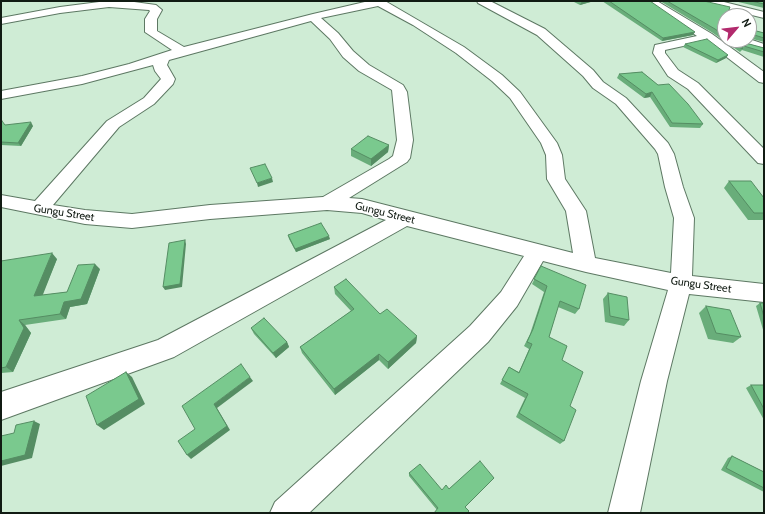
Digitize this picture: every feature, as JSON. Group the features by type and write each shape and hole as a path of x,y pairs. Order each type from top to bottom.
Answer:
{"street":[{"path":"1,95 82,80 313,17 379,1 418,22 460,50 497,78 515,95 548,143 554,155 556,179 576,211 586,264"},
{"path":"482,1 541,32 588,73 598,84 621,101 662,147 666,154 674,187 684,218 681,284 654,381 624,513"},
{"path":"650,1 708,37 764,79"},
{"path":"707,1 764,15"},
{"path":"1,21 60,10 113,3 145,6 155,9 156,11 151,19 152,32 182,52"},
{"path":"313,17 334,36 348,54 364,68 398,88 400,92 405,140 401,158 395,164 327,203"},
{"path":"685,22 717,32"},
{"path":"708,37 662,47 659,48 659,53 673,73 693,86 764,158"},
{"path":"39,210 113,124 149,101 168,81 160,65 163,58"},
{"name":"Gungu Street","path":"5,207 132,221 210,212 327,203 362,206 405,218 538,250 586,264 681,284 764,293"},
{"path":"1,406 165,349 405,218"},
{"path":"286,513 479,334 509,299 538,250"}],"building":[{"path":"609,1 650,1 695,32 663,38"},
{"path":"667,1 704,1 730,7 717,8 717,30"},
{"path":"751,1 764,1 764,4"},
{"path":"757,31 764,33 764,38 757,36"},
{"path":"707,39 728,55 718,60 685,44"},
{"path":"757,46 764,48 764,52 750,48 757,48"},
{"path":"642,72 658,85 669,84 688,104 703,124 672,123 652,92 646,94 619,74"},
{"path":"2,121 5,125 31,122 18,143 1,142"},
{"path":"368,136 389,145 371,159 351,149"},
{"path":"265,164 272,178 257,183 250,168"},
{"path":"729,181 751,181 764,198 764,213 754,213"},
{"path":"321,223 329,236 295,249 288,235"},
{"path":"185,240 180,284 163,287 169,243"},
{"path":"52,253 34,296 67,292 78,265 95,264 81,299 64,302 60,314 19,320 24,328 6,367 1,368 1,261"},
{"path":"541,266 586,285 579,309 560,301 549,337 567,346 562,360 583,372 570,406 576,410 564,441 519,413 528,394 502,380 509,367 519,373 532,344 527,342 533,329 547,286 534,279"},
{"path":"346,279 380,314 387,309 417,336 388,362 379,354 334,389 300,347 354,309 334,287"},
{"path":"608,293 627,297 629,320 610,316"},
{"path":"760,303 764,303 764,317"},
{"path":"706,306 730,310 741,337 716,333"},
{"path":"264,318 287,342 273,353 251,328"},
{"path":"241,364 250,377 214,404 227,426 187,455 178,441 195,429 182,406"},
{"path":"126,372 139,399 97,425 86,396"},
{"path":"751,385 764,385 764,409"},
{"path":"34,421 25,455 1,461 1,436 14,433 16,425"},
{"path":"732,456 764,472 764,488 726,468"},
{"path":"480,461 494,478 465,507 469,511 467,513 434,513 438,508 409,473 420,464 442,490 446,485 449,489"}]}
